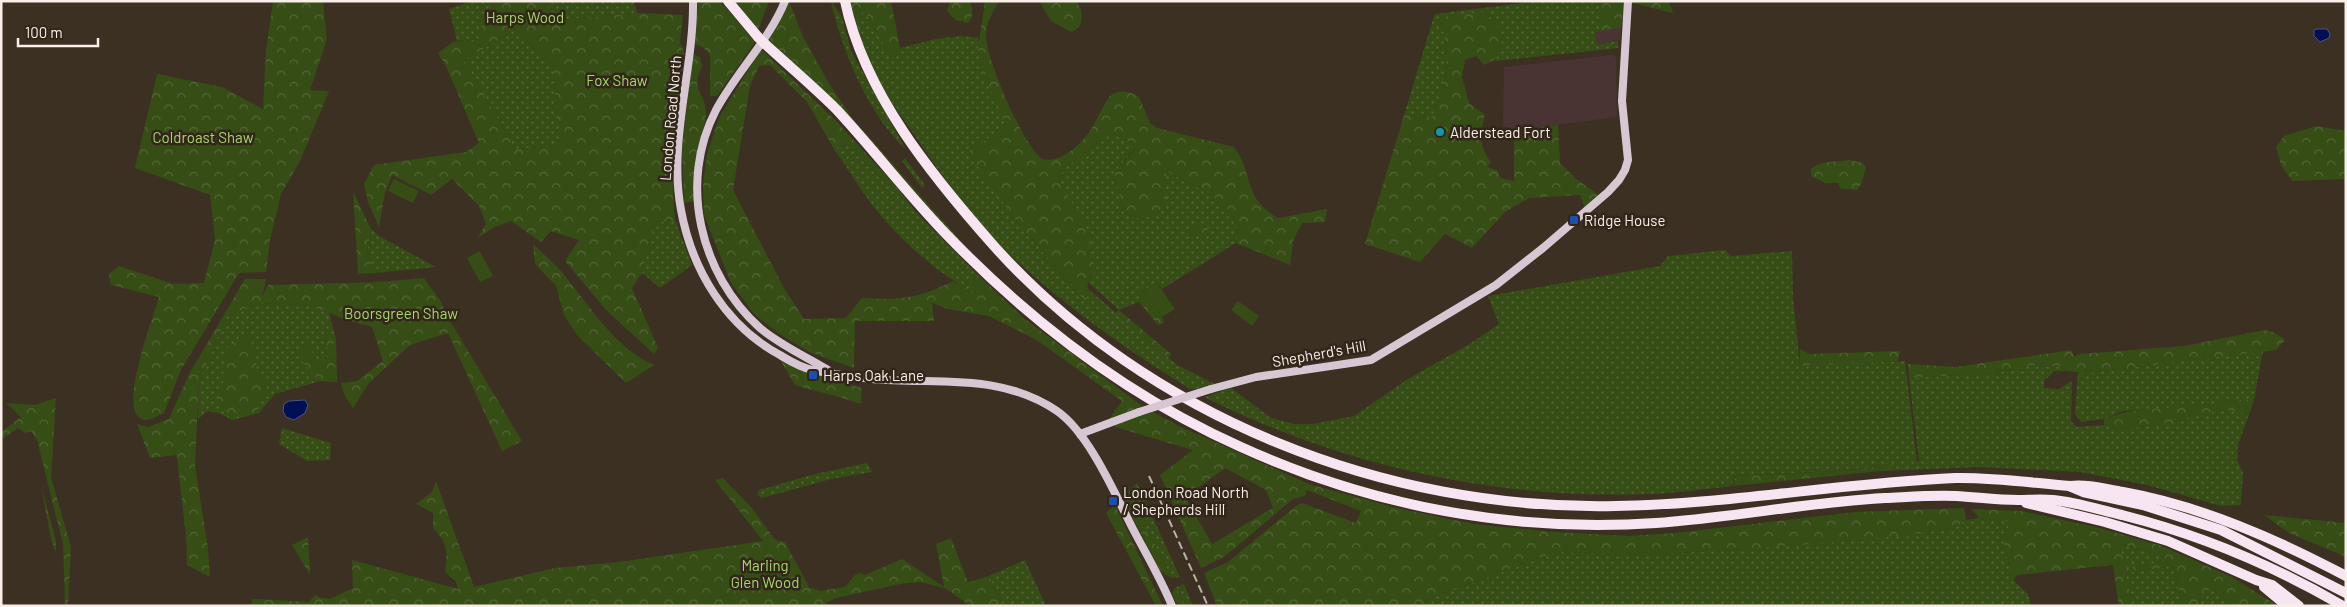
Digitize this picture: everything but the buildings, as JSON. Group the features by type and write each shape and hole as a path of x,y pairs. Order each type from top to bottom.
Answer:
{"highway":[{"path":"728,1 762,40 835,108 926,212 966,254 1048,330 1101,369 1172,412 1240,447 1306,474 1371,494 1436,509 1524,522 1588,525 1653,523 1722,517 1881,498 1953,496 2052,500 2156,524 2222,545 2282,571 2343,606"},
{"path":"845,1 851,29 862,56 900,123 949,193 1024,279 1072,321 1143,373 1188,400 1292,448 1348,468 1418,486 1482,498 1562,505 1671,504 1877,482 1960,478 2070,486 2084,485 2149,497 2238,525 2346,576"},
{"path":"2070,486 2083,492 2143,505 2221,530 2346,593"},
{"path":"2016,500 2105,522 2168,541 2256,580 2272,585 2299,606"},
{"path":"2256,580 2286,606"}],"main road":[{"name":"London Road North","path":"693,1 678,170 680,208 690,246 713,293 744,330 788,360 813,370 871,379 992,384 1006,387 1040,401 1059,412 1080,434 1111,485 1172,606"},
{"name":"London Road North","path":"785,1 723,98 711,122 699,169 697,193 699,216 715,267 740,307 762,329 784,345 831,372"},
{"name":"Shepherd's Hill","path":"1080,434 1139,412 1256,377 1371,360 1497,284 1543,248 1608,192 1619,180 1628,160 1622,100 1628,1"}],"shaded area":[{"path":"1621,28 1620,40 1597,45 1595,31"},
{"path":"2327,29 2330,34 2329,38 2320,42 2314,36 2314,30"},
{"path":"1613,55 1616,58 1617,117 1514,130 1503,126 1504,67"},
{"path":"305,400 308,405 305,413 294,420 286,417 283,411 284,404 289,401"}],"green space":[{"name":"Coldroast Shaw","path":"273,1 323,1 327,39 310,90 329,91 300,161 281,194 270,240 266,272 239,273 181,370 164,413 145,420 135,412 133,399 135,381 159,297 111,285 109,274 119,266 173,284 204,283 215,240 210,195 135,168 157,74 222,87 263,109 266,50"},
{"path":"472,1 491,1 493,11 508,23 481,39 457,41 449,9"},
{"name":"Fox Shaw","path":"491,1 546,1 551,21 637,13 683,15 680,42 684,52 675,140 673,194 675,220 655,222 642,273 632,288 658,348 654,354 606,310 565,261 579,240 551,231 541,242 511,221 495,227 477,238 486,224 479,206 452,179 431,195 392,175 385,193 379,227 368,202 364,184 374,165 466,152 479,143 446,66 438,53 453,42 481,39 482,20 507,23 493,10","holes":["515,30 552,64 561,146 515,149 464,60"]},
{"path":"546,1 634,1 637,13 551,21"},
{"path":"697,1 720,1 755,42 717,96 710,96 710,55 704,48 695,44"},
{"path":"735,1 769,1 758,30"},
{"path":"789,1 803,37 830,85 852,118 849,119 769,40"},
{"path":"831,1 842,17 851,51 906,150 880,118 858,81 842,41"},
{"path":"850,1 891,1 900,48 891,57 867,15 859,10 861,41"},
{"path":"950,1 970,1 972,13 968,23 955,20 947,11"},
{"path":"985,1 1000,1 991,16 986,33 991,60 1015,119 1034,151 1042,159 1056,159 1069,152 1090,131 1110,96 1117,92 1128,92 1139,97 1150,123 1157,128 1234,147 1245,167 1250,185 1258,202 1278,218 1327,209 1325,222 1302,223 1293,241 1290,265 1236,243 1238,230 1234,219 1226,208 1203,190 1166,171 1166,205 1152,216 1133,218 1123,210 1114,173 1135,149 1135,145 1111,133 1065,168 1058,181 1080,214 1090,236 1093,273 1088,282 1086,303 1015,219 967,152 1006,127 982,68 978,48"},
{"path":"1039,1 1076,1 1081,9 1081,23 1076,30 1071,32 1051,21"},
{"path":"1538,1 1599,1 1599,31 1595,32 1597,45 1618,41 1618,48 1496,61 1493,18 1483,12 1441,22 1447,60 1444,81 1432,117 1420,118 1405,112 1436,14"},
{"path":"1599,1 1625,1 1621,28 1599,31"},
{"path":"1632,1 1669,1 1673,13 1632,3"},
{"path":"858,10 867,15 891,57 900,48 936,39 961,36 978,38 982,68 1007,128 968,151 1015,219 1085,302 1087,288 1177,365 1215,384 1192,390 1142,358 1071,307 991,236 944,178 883,88 870,64 860,37"},
{"path":"1483,12 1498,22 1500,46 1496,59 1484,65 1476,56 1465,60 1462,77 1469,103 1485,115 1481,139 1484,150 1491,162 1487,167 1498,171 1500,178 1514,181 1514,130 1558,125 1560,163 1576,179 1599,195 1585,208 1580,195 1529,198 1505,212 1472,248 1445,234 1420,262 1365,244 1405,112 1419,118 1432,117 1441,92 1447,60 1441,22 1452,15"},
{"path":"515,30 552,64 562,146 515,149 464,60"},
{"path":"761,49 838,123 895,185 886,184 846,144 834,149 807,102 770,65 759,66 750,86 733,190 785,290 804,319 846,318 862,298 888,299 909,297 929,292 953,281 973,293 972,280 978,275 1025,319 1142,406 1109,419 1122,401 1035,339 989,316 948,309 932,303 934,321 855,321 854,368 809,352 778,333 754,314 731,283 704,215 703,185 707,153 720,116"},
{"path":"693,54 700,57 702,67 697,82 706,107 706,114 695,165 694,201 684,203 682,149"},
{"path":"852,118 972,254 968,253 849,119"},
{"path":"2316,126 2346,131 2346,179 2292,181 2281,165 2276,147 2284,136"},
{"path":"1111,133 1135,145 1135,148 1114,173 1123,210 1133,218 1152,216 1166,171 1215,198 1234,218 1238,230 1236,243 1162,289 1157,283 1141,292 1139,302 1119,310 1088,282 1093,273 1058,181 1065,168"},
{"path":"846,144 886,184 895,185 917,213 978,275 972,280 973,293 925,259 903,240 876,210 834,149"},
{"path":"905,158 925,185 922,188 902,161"},
{"path":"1850,160 1863,163 1866,168 1857,190 1841,189 1838,183 1825,183 1811,176 1811,169 1815,166"},
{"path":"394,179 419,191 413,203 388,191"},
{"path":"353,192 371,229 367,251 374,273 358,274"},
{"path":"675,220 692,265 660,288 642,273 655,222"},
{"path":"1202,223 1208,228 1206,235 1189,237 1188,234 1191,228"},
{"path":"371,229 379,236 436,267 374,273 367,251"},
{"path":"533,244 561,271 603,324 626,348 654,365 626,383 577,335 564,315 556,286 535,264"},
{"path":"1725,250 1731,256 1792,251 1793,298 1800,365 1905,361 1917,462 1919,460 1909,378 1995,373 2032,365 2043,367 2064,366 2067,371 2053,371 2044,380 2044,388 2059,389 2072,381 2071,421 2077,427 2104,425 2117,430 2173,422 2199,414 2230,410 2249,414 2238,445 2237,460 2243,473 2241,505 2221,506 2147,485 2080,472 1980,467 1881,471 1892,465 1837,471 1734,476 1732,486 1670,493 1592,494 1534,491 1477,484 1421,474 1365,460 1310,442 1256,421 1204,397 1231,388 1271,418 1294,424 1313,424 1354,416 1408,379 1468,345 1499,324 1488,296 1660,266 1668,256"},
{"path":"480,251 493,276 480,282 467,258"},
{"name":"Boorsgreen Shaw","path":"424,278 441,302 447,316 522,441 502,451 448,333 410,345 369,383 353,408 344,394 341,383 357,381 383,361 372,327 344,319 310,305 259,303 227,316 199,381 195,466 208,548 210,577 187,565 185,524 177,455 150,458 137,424 148,427 169,419 189,374 245,279 266,279 262,297 268,285 378,282"},
{"path":"1157,283 1175,309 1162,317 1143,291"},
{"path":"1143,291 1162,317 1164,323 1158,325 1139,302 1141,292"},
{"path":"1238,301 1259,316 1252,326 1231,310"},
{"path":"259,303 310,305 329,313 336,339 337,382 324,380 275,394 259,413 232,420 219,413 208,411 198,419 199,381 227,316"},
{"path":"1119,310 1171,354 1169,358 1115,313"},
{"path":"330,329 337,382 319,381 298,357 307,344 318,361 329,356 324,331"},
{"path":"2265,330 2275,333 2285,340 2276,350 2087,373 2067,371 2064,366 2043,367 2032,365 1995,373 1909,378 1908,364 1955,367 2071,350 2074,356 2184,346"},
{"path":"251,336 257,369 267,388 255,414 234,417 216,403 223,382 225,349 243,337"},
{"path":"1800,349 1809,354 1900,351 1898,361 1800,366"},
{"path":"2263,351 2254,400 2231,400 2206,406 2123,411 2104,419 2081,422 2075,414 2078,372 2087,373"},
{"path":"779,358 810,373 862,388 861,404 795,385"},
{"path":"56,398 51,477 71,547 68,605 65,604 63,544 37,440 31,431 25,433 18,428 1,440 1,432 21,417 6,403 35,405"},
{"path":"2231,400 2254,400 2249,414 2230,410 2199,414 2173,422 2117,431 2104,425 2104,419 2119,414"},
{"path":"1153,412 1179,426 1309,484 1397,508 1474,524 1555,532 1628,536 1675,533 1855,512 1964,508 1966,520 1953,529 1863,540 1654,554 1556,552 1410,606 1217,606 1204,573 1228,562 1296,506 1302,503 1356,523 1361,511 1307,490 1305,496 1293,499 1224,557 1201,568 1160,475 1193,450 1115,427 1114,423","holes":["1225,468 1266,490 1273,508 1212,544 1185,497"]},
{"path":"282,428 331,443 330,460 307,461 279,444"},
{"path":"867,463 872,472 831,479 762,498 757,495 759,490 811,475"},
{"path":"1894,465 1881,471 1733,486 1735,476 1837,471"},
{"name":"Marling Glen Wood","path":"723,478 752,508 775,540 785,542 809,587 820,591 845,587 855,575 860,573 865,575 902,559 944,587 936,544 951,538 968,582 989,576 1003,606 970,606 945,588 920,582 900,584 836,598 826,603 827,606 251,606 252,599 308,602 316,595 330,599 353,588 352,560 458,589 456,582 445,572 446,548 442,539 433,528 433,513 416,504 432,492 436,481 474,587 555,568 619,562 763,541 715,480"},
{"path":"1137,483 1180,577 1172,578 1128,492"},
{"path":"41,485 56,541 56,553 51,539"},
{"path":"1128,492 1172,578 1161,572 1122,497"},
{"path":"1115,505 1163,606 1156,606 1106,513"},
{"path":"1971,509 2021,511 2100,528 2162,546 2232,577 2278,606 2234,606 2212,589 2203,591 2198,606 2182,606 2174,566 2126,573 2132,606 2119,606 2113,565 2017,575 2013,581 2002,535 2013,522 1979,518","holes":["2121,544 2163,556 2168,561 2126,568 2120,548"]},
{"path":"2264,515 2346,523 2346,557 2289,533"},
{"path":"1979,518 2013,522 2002,535 2013,580 2028,594 2031,606 1410,606 1556,552 1654,554 1733,550 1953,529 1966,520"},
{"path":"308,537 310,575 292,545"},
{"path":"2120,544 2163,556 2169,561 2125,568"},
{"path":"1025,560 1046,606 1003,606 989,576"},
{"path":"2174,566 2182,606 2132,606 2126,573"},
{"path":"1184,584 1193,606 1184,606 1176,587"},
{"path":"1176,587 1184,606 1178,606 1172,593"},
{"path":"2212,589 2234,606 2198,606 2203,591"}],"railway":[{"path":"1149,476 1208,606"}],"place":[{"name":"Alderstead Fort","path":"1440,132"},
{"name":"Ridge House","path":"1574,220"},
{"name":"Harps Oak Lane","path":"813,375"},
{"name":"London Road North / Shepherds Hill","path":"1113,501"}],"park label":[{"name":"Harps Wood","path":"525,17"}]}
